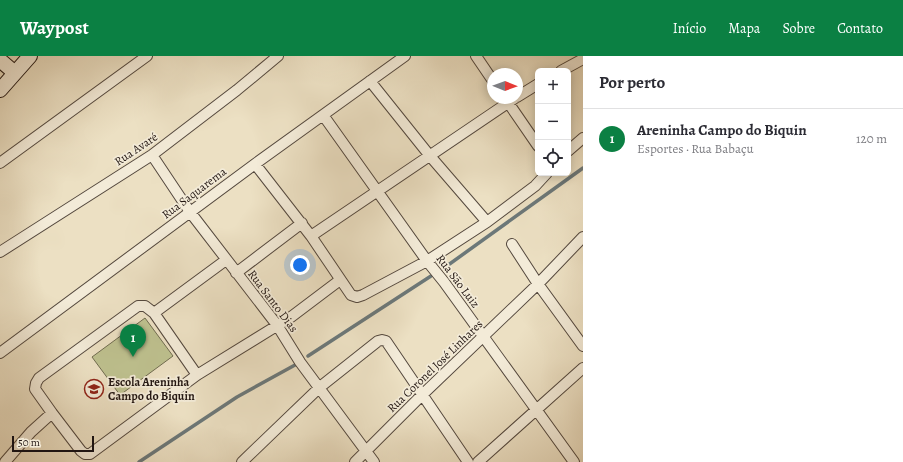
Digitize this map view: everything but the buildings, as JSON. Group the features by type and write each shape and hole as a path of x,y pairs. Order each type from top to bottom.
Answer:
{"main road":[{"path":"0,90 30,56"},
{"path":"2,60 15,73"}],"street":[{"path":"0,163 147,56"},
{"name":"Rua Avaré","path":"0,252 152,155 237,90 278,56"},
{"name":"Rua Saquarema","path":"0,353 255,164 405,56"},
{"path":"476,56 487,72"},
{"path":"566,68 583,59"},
{"path":"370,81 430,156 487,222"},
{"path":"523,92 535,86"},
{"path":"312,236 504,104"},
{"path":"514,104 535,141"},
{"name":"Rua São Luiz","path":"323,115 377,192 574,462"},
{"path":"571,149 583,138"},
{"name":"Rua Santo Dias","path":"152,155 190,212 277,325 300,362 320,387 374,462"},
{"path":"255,164 312,236 351,295 357,297 427,261 487,222 535,186 544,176"},
{"path":"236,273 302,223"},
{"name":"Rua Coronel José Linhares","path":"355,462 422,395 538,284 583,237"},
{"path":"512,244 538,284 583,346"},
{"path":"154,313 226,260"},
{"path":"197,375 154,313 145,306 138,306 39,378 36,383 36,389 81,451 85,454 90,454 197,375 291,317 340,280"},
{"path":"242,462 320,387 378,341 382,340 386,341 468,462"},
{"path":"478,462 535,409 583,368"},
{"path":"5,462 31,432 52,413"}],"green space":[{"path":"145,318 173,356 120,395 92,357"}],"waterway":[{"path":"444,268 583,168"},
{"path":"308,356 431,276"},
{"path":"139,462 237,397 295,365"}],"place":[{"name":"Areninha Campo do Biquin","path":"133,357"},
{"name":"Escola Areninha Campo do Biquin","path":"94,389"}]}
